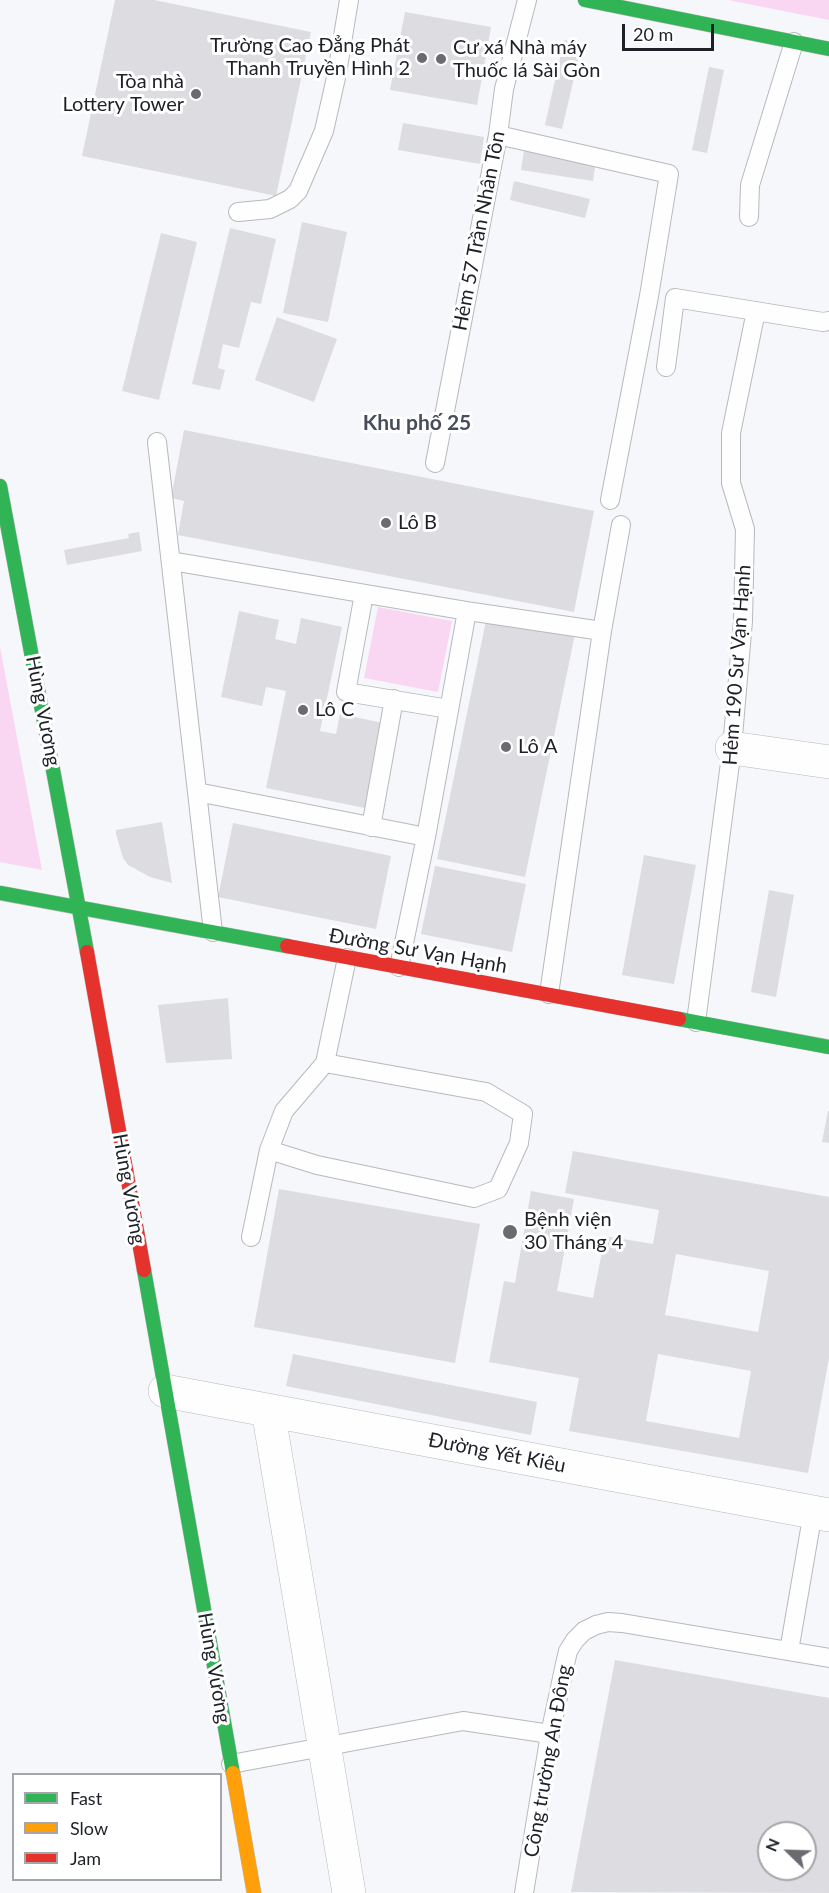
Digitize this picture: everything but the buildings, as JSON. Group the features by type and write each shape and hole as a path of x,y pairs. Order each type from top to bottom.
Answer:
{"main road":[{"path":"585,0 829,49"},
{"name":"Hùng Vương","path":"0,486 79,908 254,1893"},
{"name":"Đường Sư Vạn Hạnh","path":"0,893 829,1047"}],"street":[{"path":"732,748 829,762"},
{"name":"Đường Yết Kiêu","path":"165,1391 821,1513"},
{"path":"268,1410 349,1893"}],"lane":[{"path":"238,212 270,209 290,200 298,191 324,131 337,74 349,0"},
{"name":"Hẻm 57 Trần Nhân Tôn","path":"435,463 498,135 504,90 527,0"},
{"path":"749,217 750,185 794,42"},
{"path":"498,135 669,174 649,296 610,500"},
{"path":"666,367 675,298 823,322 829,321"},
{"name":"Hẻm 190 Sư Vạn Hạnh","path":"696,1022 732,748 743,621 745,529 731,483 731,433 756,311"},
{"path":"157,442 213,932"},
{"path":"549,994 602,631 621,525"},
{"path":"171,561 467,611 602,631"},
{"path":"364,594 346,692 449,709"},
{"path":"399,967 426,837 467,611"},
{"path":"371,827 394,699"},
{"path":"197,792 426,837"},
{"path":"251,1237 269,1150 284,1111 325,1064 347,958"},
{"path":"269,1150 317,1165 474,1198 498,1190 519,1143 523,1114 486,1092 325,1064"},
{"path":"789,1651 821,1513"},
{"name":"Công trường An Đông","path":"524,1893 550,1734 568,1651 584,1631 608,1622 622,1623 829,1658"},
{"path":"231,1764 463,1721 550,1734"}],"shaded area":[{"path":"728,0 829,0 829,20"},
{"path":"378,607 452,621 438,692 364,678"},
{"path":"0,647 42,870 0,862"}],"traffic: fast":[{"path":"585,0 829,49"},
{"path":"0,486 87,952"},
{"path":"0,893 287,946"},
{"path":"679,1019 829,1047"},
{"path":"144,1270 233,1773"}],"traffic: slow":[{"path":"233,1773 254,1893"}],"traffic: jam":[{"path":"287,946 679,1019"},
{"path":"87,952 144,1270"}],"place":[{"name":"Trường Cao Đẳng Phát Thanh Truyền Hình 2","path":"422,58"},
{"name":"Cư xá Nhà máy Thuốc lá Sài Gòn","path":"441,59"},
{"name":"Tòa nhà Lottery Tower","path":"196,94"},
{"name":"Lô B","path":"386,523"},
{"name":"Lô C","path":"303,710"},
{"name":"Lô A","path":"506,747"},
{"name":"Bệnh viện 30 Tháng 4","path":"510,1232"}],"district":[{"name":"Khu phố 25","path":"417,423"}]}
